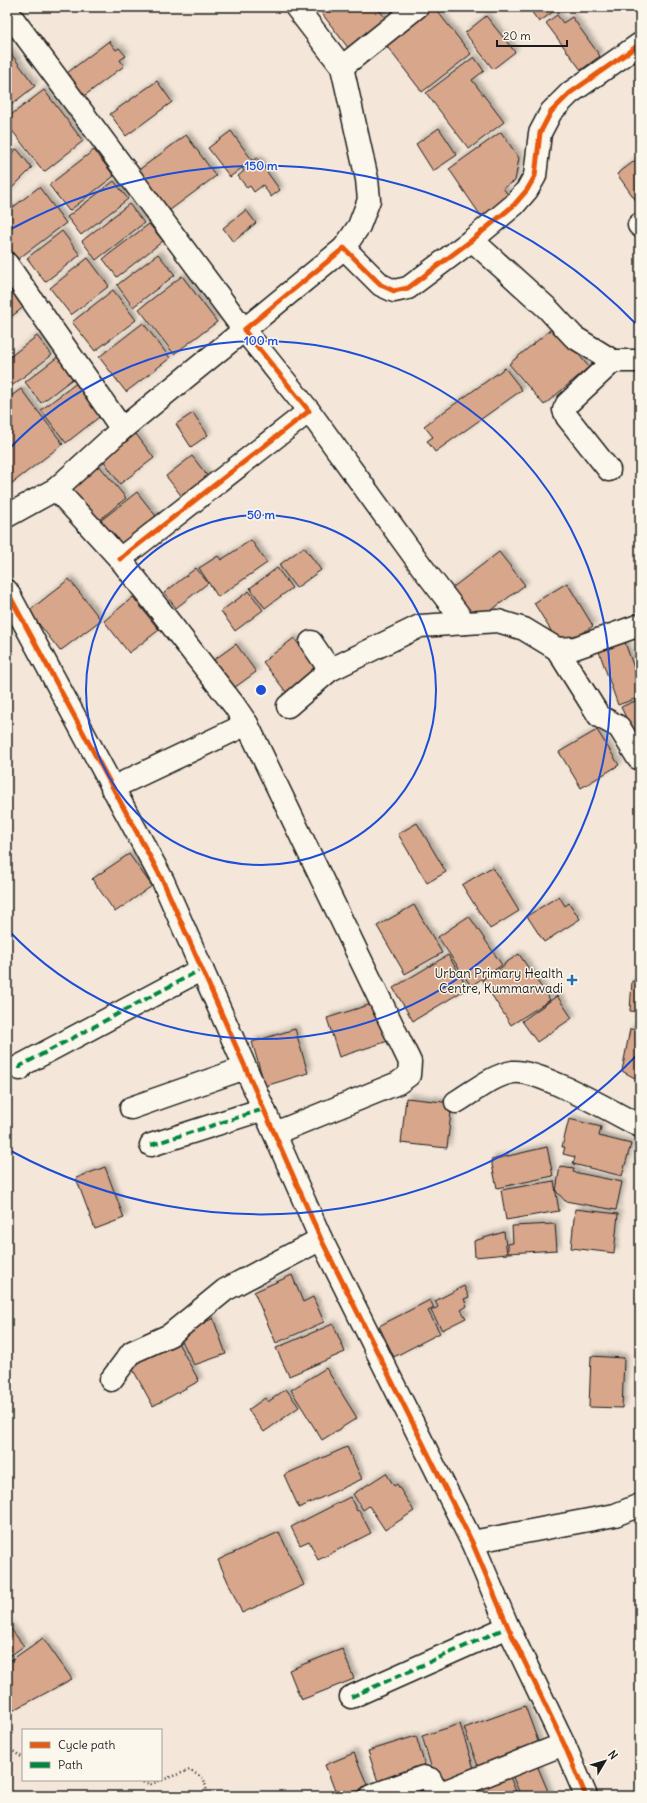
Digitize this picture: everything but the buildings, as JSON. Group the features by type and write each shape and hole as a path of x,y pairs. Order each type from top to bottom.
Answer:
{"street":[{"path":"7,516 56,489 122,429 344,248 359,226 369,200 367,179 342,67 296,7"},
{"path":"342,67 417,7"},
{"path":"7,11 244,330 309,411 465,623"},
{"path":"344,248 381,285 394,291 408,288 472,240 514,205 528,190 535,176 540,133 551,112 570,93 640,44"},
{"path":"472,240 547,308 574,338 613,361 640,361"},
{"path":"7,264 122,429"},
{"path":"609,470 567,417 564,410 567,404 613,361"},
{"path":"120,559 309,411"},
{"path":"56,489 120,559 234,704 247,724 410,1062 409,1075 398,1083 275,1133"},
{"path":"7,590 163,881 321,1239 472,1542 508,1627 564,1744 586,1796"},
{"path":"288,706 330,670 420,626 498,621 524,629 557,649 599,716 619,727 638,758"},
{"path":"557,649 575,648 640,625"},
{"path":"311,642 330,670"},
{"path":"112,788 247,724"},
{"path":"20,1069 20,1066 202,969"},
{"path":"131,1108 245,1068"},
{"path":"456,1102 498,1077 513,1072 527,1072 553,1082 640,1126"},
{"path":"151,1145 264,1109"},
{"path":"111,1380 132,1352 170,1334 225,1290 321,1239"},
{"path":"472,1542 615,1515 640,1506"},
{"path":"351,1697 508,1627"},
{"path":"371,1796 423,1777 430,1779 436,1791 441,1793 564,1744"}],"path":[{"path":"7,1747 22,1757"},
{"path":"162,1780 190,1770 204,1779 208,1796"},
{"path":"136,1781 151,1784 159,1781"}],"marked path":[{"path":"20,1069 20,1066 202,969"},
{"path":"151,1145 264,1109"},
{"path":"351,1697 508,1627"}],"cycle path":[{"path":"120,559 309,411 244,330 344,248 381,285 394,291 408,288 472,240 514,205 527,190 535,176 540,133 551,112 570,93 640,44"},
{"path":"7,591 163,881 321,1239 472,1542 508,1627 564,1744 586,1796"}],"place":[{"name":"Urban Primary Health Centre, Kummarwadi","path":"572,980"}]}
